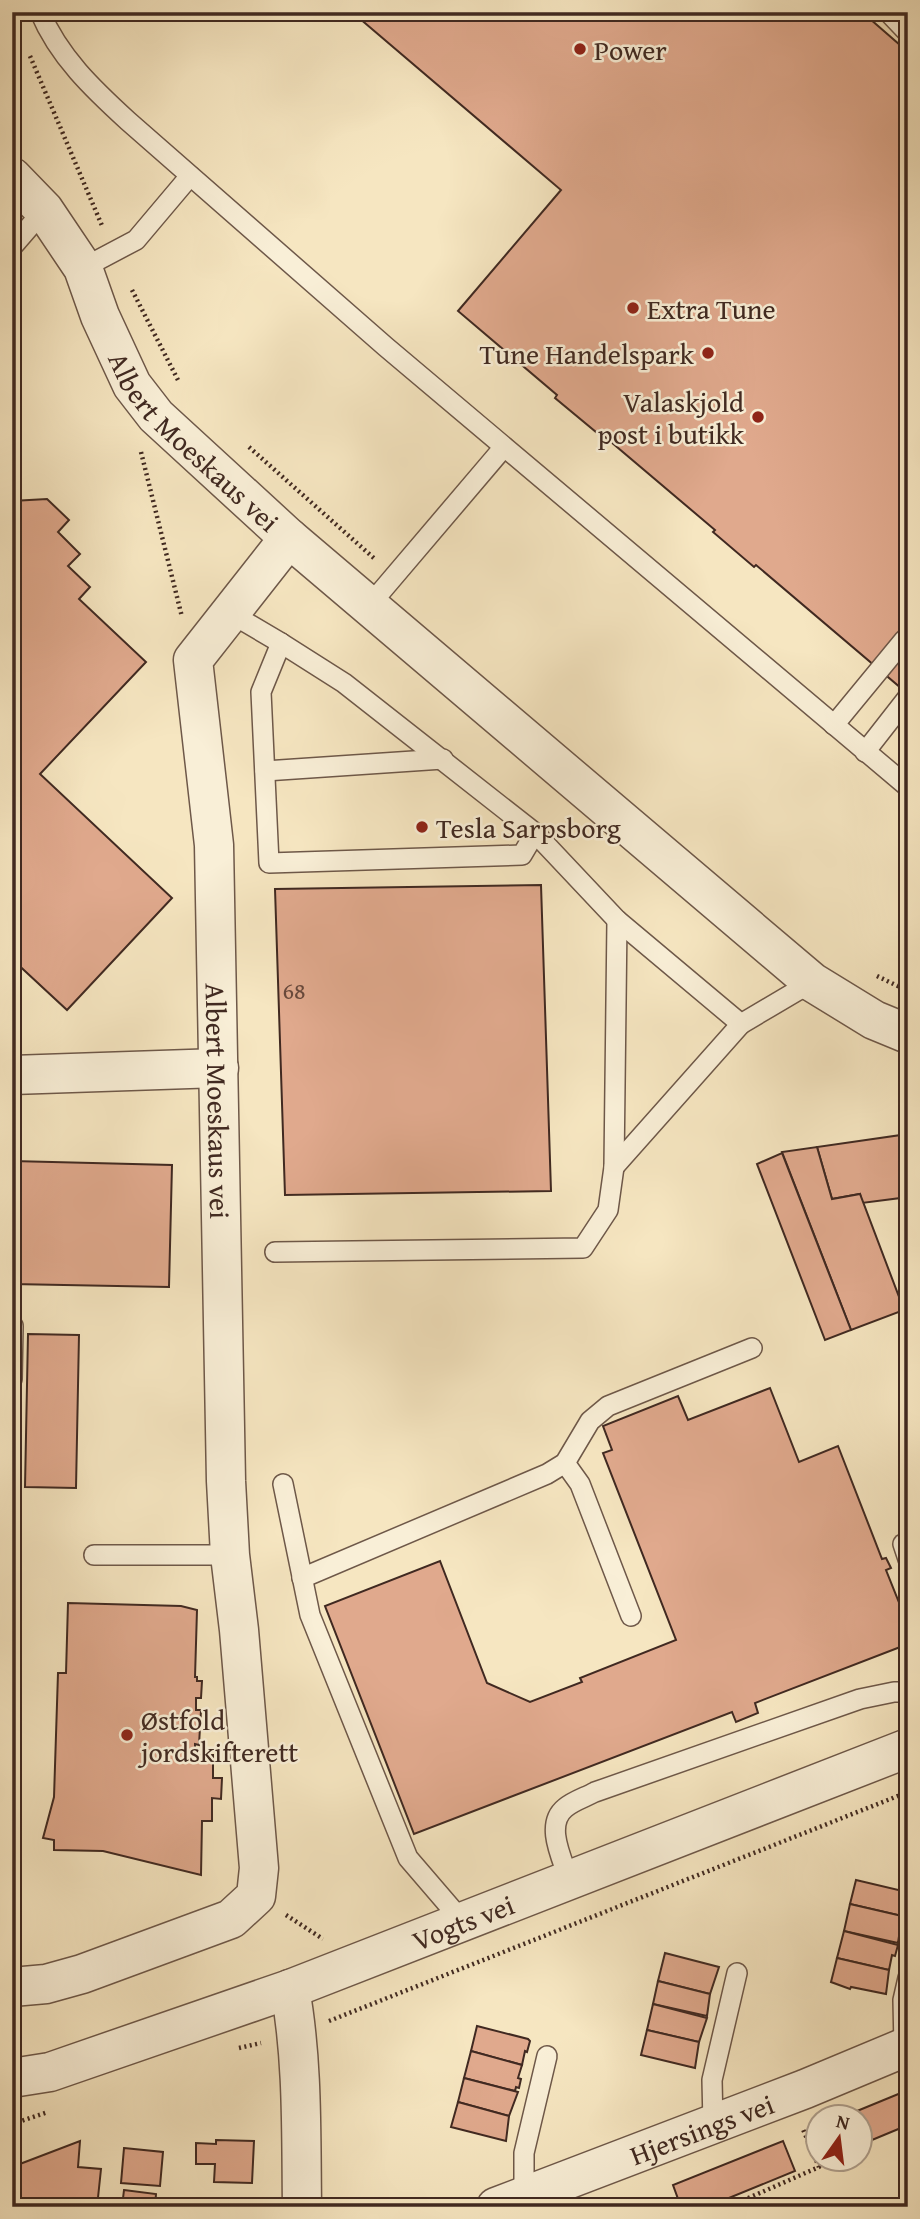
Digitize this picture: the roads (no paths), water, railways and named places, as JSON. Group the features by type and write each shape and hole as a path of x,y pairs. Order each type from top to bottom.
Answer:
{"street":[{"name":"Albert Moeskaus vei","path":"12,177 44,210 83,268 100,316 132,385 156,416 289,538 193,660 214,845 226,1481 230,1555 259,1868 256,1896 231,1919 194,1933 82,1974 46,1984 12,1987"},
{"path":"289,538 812,982 874,1020 908,1034"},
{"path":"12,1075 219,1068"},
{"name":"Vogts vei","path":"12,2077 50,2072 290,1989 908,1748"},
{"path":"290,1989 298,2033 302,2207"},
{"name":"Hjersings vei","path":"510,2201 789,2095 906,2047"}],"lane":[{"path":"40,12 50,36 87,84 190,176 504,447 908,787"},
{"path":"888,12 908,33"},
{"path":"83,268 136,240 190,176"},
{"path":"12,247 44,210"},
{"path":"368,607 504,447"},
{"path":"230,613 344,683 443,759 535,833 617,920 741,1024"},
{"path":"834,725 904,640 908,639"},
{"path":"281,643 261,692 269,863 522,855 535,833"},
{"path":"865,752 908,697"},
{"path":"265,771 443,759"},
{"path":"275,1252 583,1248 608,1209 614,1167 617,920"},
{"path":"614,1167 741,1024 812,982"},
{"path":"12,1379 13,1326"},
{"path":"302,1578 547,1474 565,1463 590,1421 608,1406 752,1348"},
{"path":"565,1463 580,1484 631,1616"},
{"path":"283,1484 310,1615 408,1858 463,1922"},
{"path":"94,1555 230,1555"},
{"path":"569,1880 555,1836 564,1808 595,1792 860,1699 908,1692"},
{"path":"713,2124 712,2080 737,1973"},
{"path":"906,2047 903,2000 908,1978"},
{"path":"510,2201 547,2056"}],"place":[{"name":"Power","path":"580,49"},
{"name":"Extra Tune","path":"633,308"},
{"name":"Tune Handelspark","path":"708,353"},
{"name":"Valaskjold post i butikk","path":"758,417"},
{"name":"Tesla Sarpsborg","path":"422,827"},
{"name":"Østfold jordskifterett","path":"127,1735"}]}
